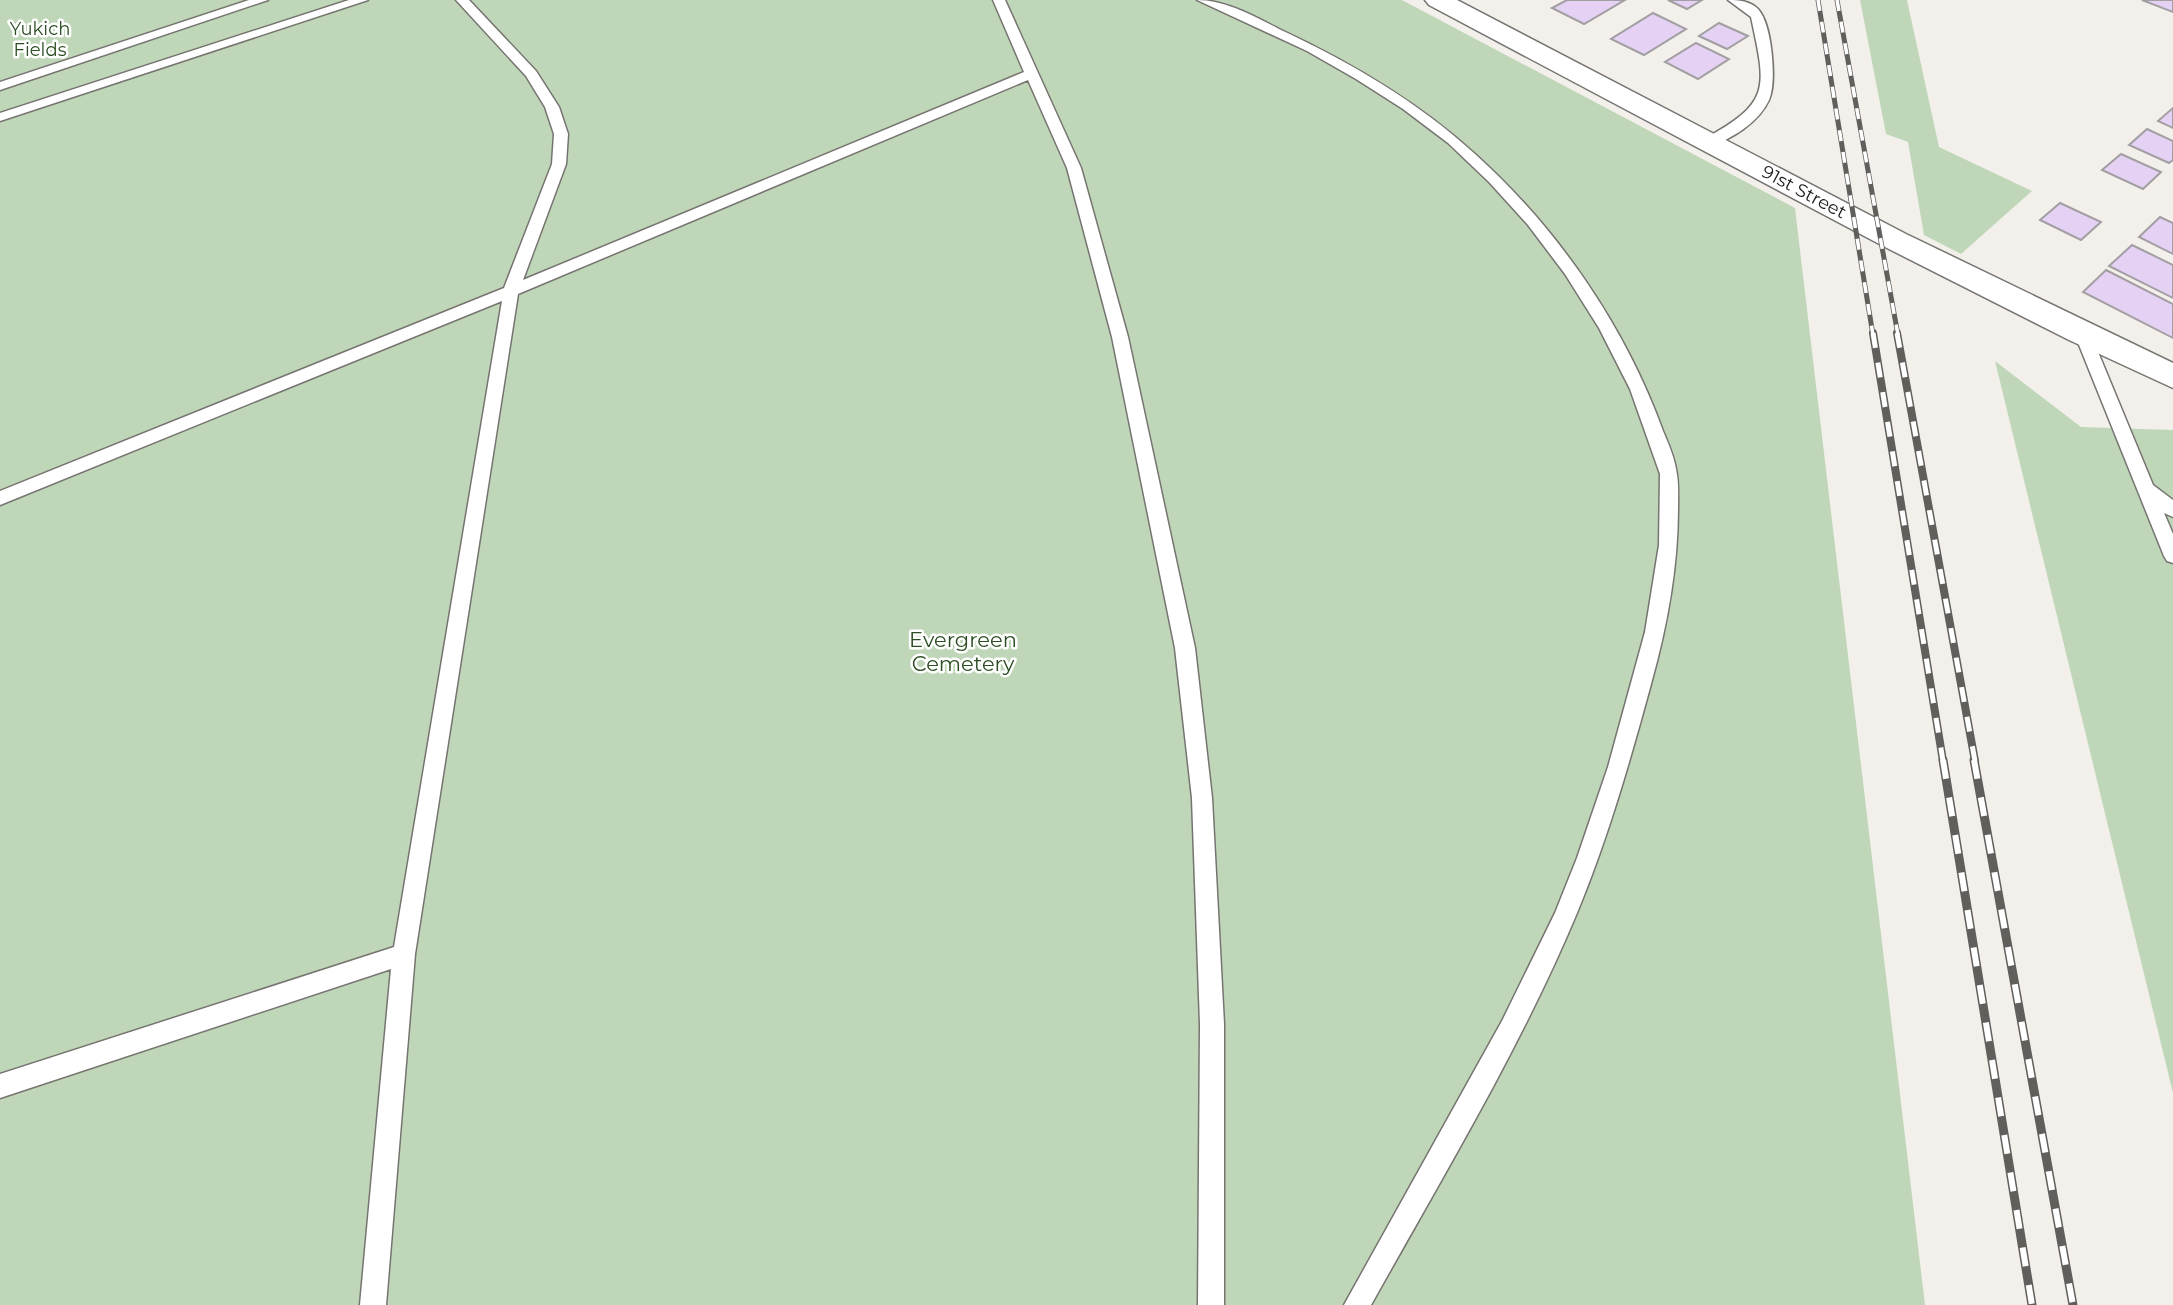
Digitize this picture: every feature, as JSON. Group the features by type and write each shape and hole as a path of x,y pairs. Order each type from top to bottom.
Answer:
{"street":[{"name":"91st Street","path":"1438,0 2083,335 2173,377"}],"lane":[{"path":"0,86 262,0"},
{"path":"0,117 362,0"},
{"path":"373,1305 404,954 511,291 528,240 559,164 561,134 552,107 531,74 462,0"},
{"path":"999,0 1074,168 1117,324 1185,648 1202,798 1212,1011 1211,1305"},
{"path":"1203,0 1309,47 1383,88 1434,123 1482,165 1529,214 1606,323 1644,397 1668,471 1671,543 1654,635 1625,743 1587,859 1527,996 1357,1305"},
{"path":"1709,142 1743,122 1759,107 1767,67 1754,5 1734,0"},
{"path":"0,498 511,291 1031,74"},
{"path":"2083,335 2173,556"},
{"path":"2146,490 2173,510"},
{"path":"0,1086 404,954"}],"green space":[{"name":"Evergreen Cemetery","path":"0,0 1402,0 1795,208 1925,1305 0,1305"},
{"path":"1860,0 1907,0 1939,147 2032,191 1961,254 1924,235 1908,142 1886,134"},
{"path":"1995,361 2081,427 2173,430 2173,1093"}],"building":[{"path":"1567,0 1625,0 1584,24 1552,8"},
{"path":"1668,0 1702,0 1687,9"},
{"path":"2142,0 2173,0 2173,12"},
{"path":"1653,13 1686,29 1644,55 1611,39"},
{"path":"1719,23 1748,36 1727,49 1699,36"},
{"path":"1696,43 1729,59 1698,79 1665,62"},
{"path":"2173,108 2173,128 2158,121"},
{"path":"2147,129 2173,141 2173,160 2169,163 2129,145"},
{"path":"2121,154 2161,172 2143,189 2102,170"},
{"path":"2060,203 2101,222 2081,240 2040,220"},
{"path":"2160,217 2173,223 2173,254 2139,237"},
{"path":"2132,245 2173,265 2173,298 2109,266"},
{"path":"2106,270 2173,304 2173,338 2083,292"}],"railway":[{"path":"1818,0 1873,335"},
{"path":"1837,0 1898,335"},
{"path":"1873,333 1943,761"},
{"path":"1897,333 1975,761"},
{"path":"1943,760 2032,1305"},
{"path":"1974,760 2073,1305"}],"park label":[{"name":"Yukich Fields","path":"40,39"}]}
